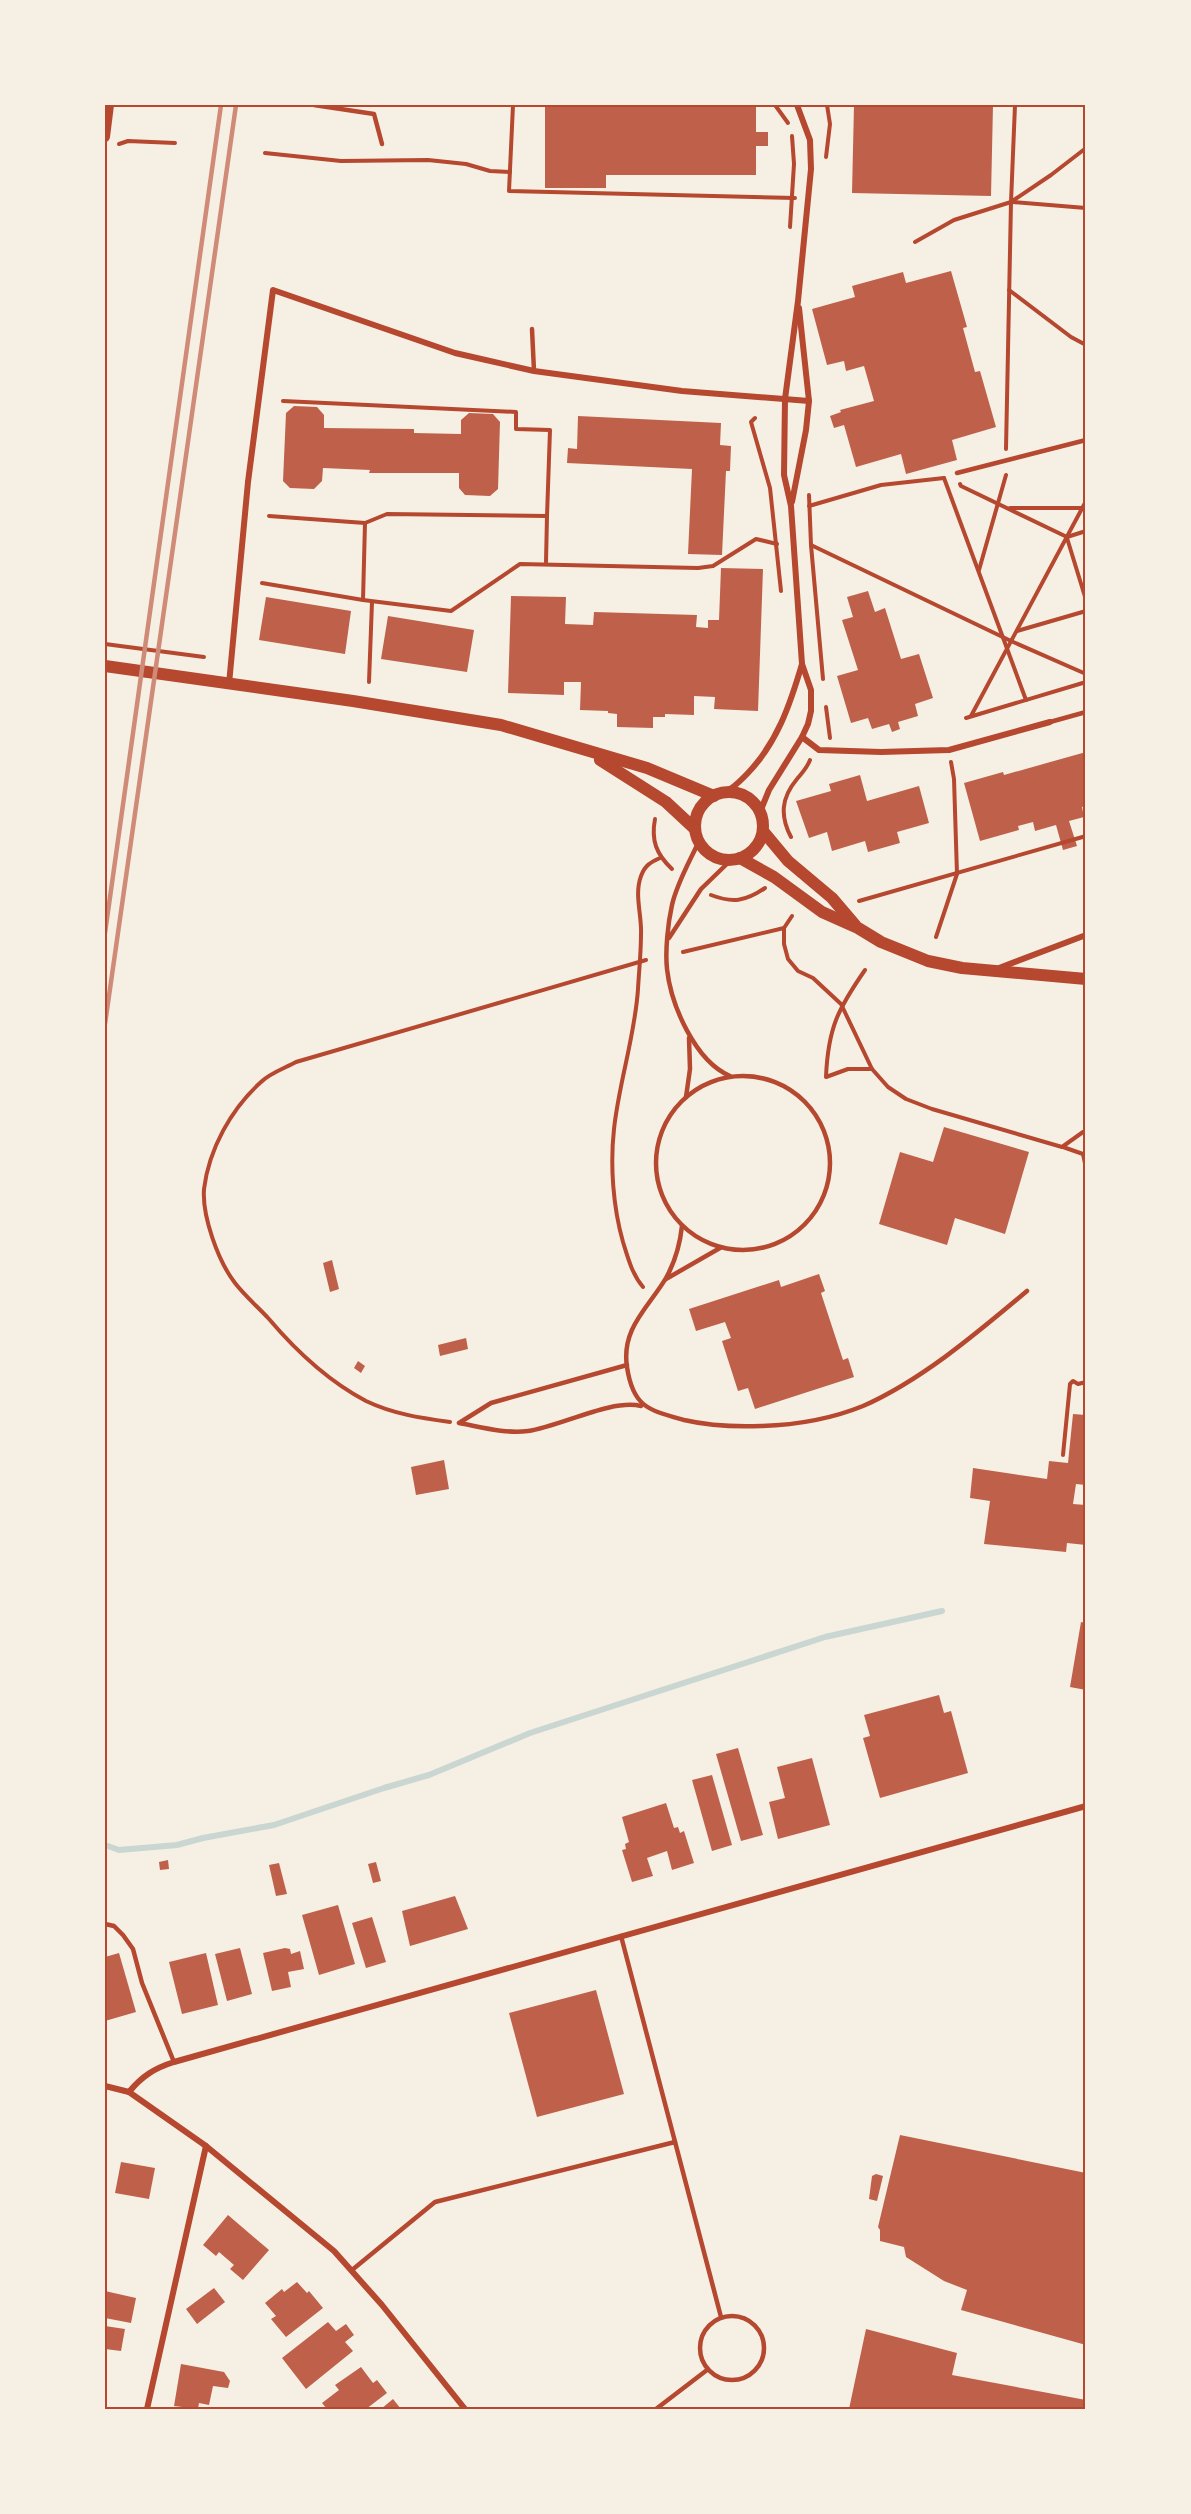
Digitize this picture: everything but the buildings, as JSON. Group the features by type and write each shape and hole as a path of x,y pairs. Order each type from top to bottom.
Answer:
{"main road":[{"path":"105,666 441,714 501,725 589,753 647,768 720,794 746,796 755,803 760,812 763,831 788,861 832,898 858,928"},
{"path":"589,753 666,802 712,855 736,859 774,877 822,912 858,928 881,942 928,961 962,968 1086,979"},
{"path":"697,835 700,809 720,794"},
{"path":"736,859 755,848 763,831"}],"street":[{"path":"105,137 110,105"},
{"path":"760,812 770,790 802,737 811,711 811,690 802,664 791,506 784,475 785,399 798,301 811,169 810,140 797,105"},
{"path":"229,684 248,482 273,290 455,353 534,371 682,391 809,401"},
{"path":"791,506 806,430 809,401 805,346 798,301"},
{"path":"720,794 732,789 759,762 782,723 802,664"},
{"path":"802,737 819,750 881,752 949,750 1050,723"},
{"path":"993,970 1086,935"},
{"path":"129,2092 140,2078 160,2066 1086,1806"},
{"path":"105,2086 129,2092 206,2146 334,2251 382,2305 465,2409"},
{"path":"147,2409 206,2146"}],"lane":[{"path":"314,105 374,114 382,144"},
{"path":"532,329 534,371"},
{"path":"957,473 1086,440"},
{"path":"1050,723 1086,712"},
{"path":"686,1097 690,1069 689,1038 669,982 667,956 669,922 674,895 697,835"},
{"path":"669,938 701,889 736,859"},
{"path":"689,1038 714,1067 730,1076"},
{"path":"730,1076 749,1076 768,1080 786,1087 802,1099 822,1126 827,1142 830,1168 825,1193 813,1216 795,1234 774,1245 749,1251 720,1248 702,1240 682,1226 668,1207 662,1192 656,1161 660,1137 670,1115 686,1097 706,1083 730,1076"},
{"path":"645,1407 637,1399 627,1365 630,1332 636,1319 666,1279 676,1256 682,1226"},
{"path":"666,1279 720,1248"},
{"path":"459,1423 521,1432 543,1428 622,1404 645,1407 701,1424 730,1427 782,1425 818,1420 863,1406 914,1377 965,1342 1027,1291"},
{"path":"459,1423 491,1403 627,1365"},
{"path":"105,1924 114,1926 133,1949 145,1992 174,2062"},
{"path":"621,1936 721,2318"},
{"path":"352,2271 435,2202 675,2142"},
{"path":"740,2317 756,2326 764,2342 762,2359 752,2374 734,2381 715,2376 707,2370 699,2350 700,2340 705,2331 721,2318 740,2317"},
{"path":"656,2409 707,2370"}],"path":[{"path":"513,105 509,191 794,198"},
{"path":"775,105 791,127 794,146 794,198 789,233"},
{"path":"1006,452 1015,105"},
{"path":"118,144 128,141 175,143"},
{"path":"915,242 954,220 1011,202 1086,148"},
{"path":"266,153 341,161 428,160 466,164 490,171 510,172"},
{"path":"1011,202 1086,208"},
{"path":"1009,290 1071,337 1086,345"},
{"path":"282,401 516,412 516,429 550,430 546,563"},
{"path":"755,417 751,422 770,488 782,601"},
{"path":"809,506 881,485 944,477 957,473 961,486 1067,537 1086,531"},
{"path":"979,572 1006,475"},
{"path":"944,477 1026,700"},
{"path":"971,716 1086,501"},
{"path":"1010,508 1084,507"},
{"path":"269,516 365,522 387,514 547,516"},
{"path":"363,600 365,522"},
{"path":"1067,537 1086,600"},
{"path":"262,583 363,600 451,611 520,564 698,568 713,566 756,538 777,544"},
{"path":"811,544 1011,641 1086,674"},
{"path":"369,682 372,601"},
{"path":"1016,631 1086,611"},
{"path":"105,644 204,657"},
{"path":"966,718 1086,682"},
{"path":"795,842 785,826 782,814 784,801 810,760"},
{"path":"936,937 957,874 954,779 951,762"},
{"path":"655,819 654,845 660,858 674,872"},
{"path":"859,901 1086,836"},
{"path":"643,1287 633,1271 621,1233 615,1196 614,1129 634,1026 642,932 638,889 642,874 648,864 660,858"},
{"path":"710,894 726,901 739,901 764,889 769,883"},
{"path":"792,916 784,928 784,944 788,959 798,971 813,978 841,1004 872,1069 888,1087 906,1098 932,1108 1083,1154 1086,1168"},
{"path":"683,952 784,928"},
{"path":"459,1423 406,1416 367,1401 338,1384 310,1363 235,1282 222,1261 208,1224 204,1190 219,1140 241,1102 262,1080 296,1062 646,960"},
{"path":"864,970 841,1004 831,1033 826,1077 848,1069 872,1069"},
{"path":"1062,1147 1083,1132 1086,1133"},
{"path":"1063,1455 1070,1384 1073,1381 1078,1384 1086,1382"}],"waterway":[{"path":"105,1845 119,1850 177,1845 274,1825 429,1775 530,1733 825,1637 942,1611"}],"railway":[{"path":"105,933 221,105"},
{"path":"105,1024 236,105"}]}
